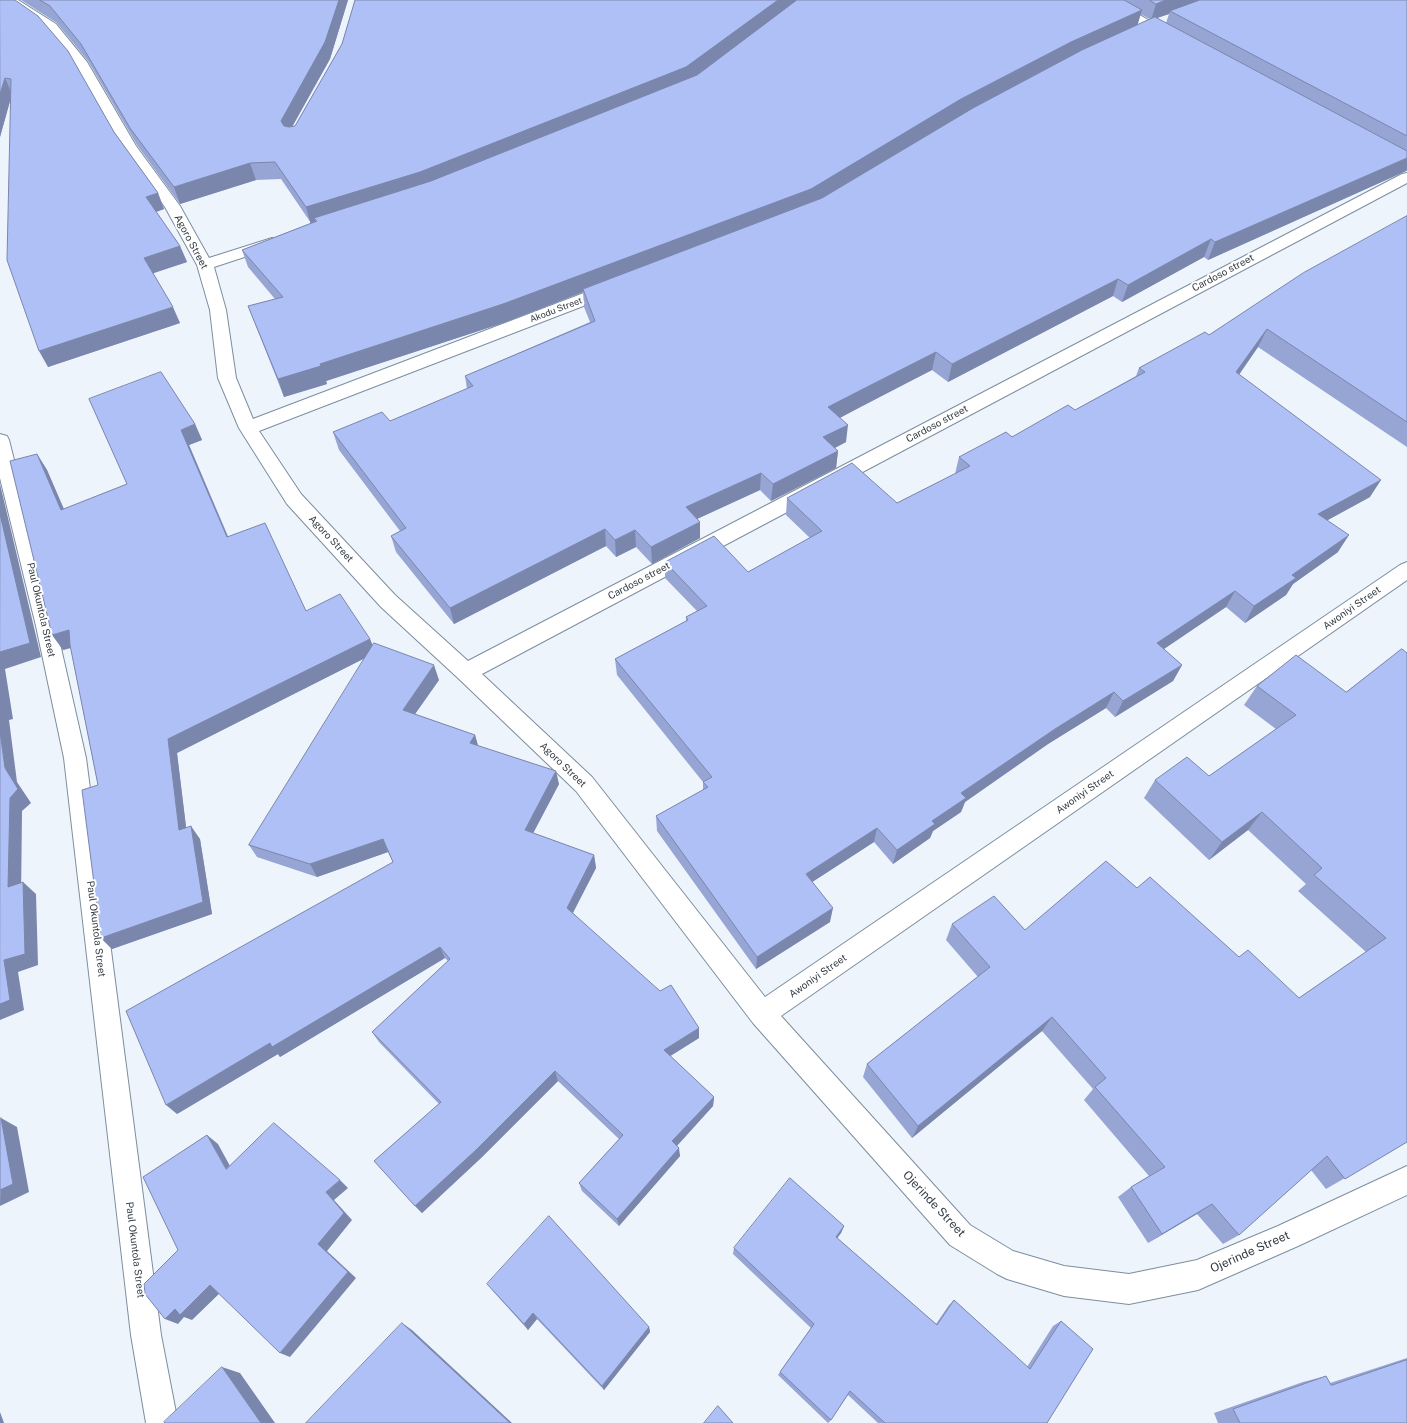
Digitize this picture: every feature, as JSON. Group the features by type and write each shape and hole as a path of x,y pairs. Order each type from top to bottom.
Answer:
{"street":[{"name":"Agoro Street","path":"9,0 51,27 82,65 130,147 172,206 205,265 218,310 227,378 248,428 294,499 388,601 466,672 584,784 762,1014"},
{"path":"1104,0 1178,42"},
{"path":"1136,34 1172,19"},
{"name":"Cardoso street","path":"466,672 1405,168"},
{"path":"205,265 287,239"},
{"name":"Akodu Street","path":"248,428 622,285"},
{"name":"Paul Okuntola Street","path":"0,440 46,626 75,758 146,1335 162,1423"},
{"name":"Awoniyi Street","path":"762,1014 1407,570"},
{"name":"Ojerinde Street","path":"762,1014 960,1235 1007,1264 1064,1282 1129,1289 1198,1275 1288,1236 1407,1180"}],"building":[{"path":"0,0 15,0 38,16 68,51 114,132 158,193 146,197 180,246 144,258 173,307 39,351 7,260 11,79 5,78 0,94"},
{"path":"40,0 339,0 325,42 281,121 284,126 289,127 295,126 342,44 355,0 778,0 686,67 420,172 306,207 275,162 250,163 174,187 130,128 81,44 50,6"},
{"path":"797,0 1124,0 1142,10 1071,42 961,99 811,189 503,304 320,364 321,366 278,379 248,306 283,297 242,250 317,221 314,218 431,181 697,75"},
{"path":"1150,0 1166,0 1156,4"},
{"path":"1200,0 1407,0 1407,136 1170,11"},
{"path":"1155,17 1407,151 1407,158 1215,242 1211,239 1128,285 1118,279 952,364 936,352 828,407 848,425 823,437 838,451 773,484 761,473 686,507 700,522 651,547 635,530 615,540 605,529 450,608 391,536 406,528 333,432 382,412 390,421 473,386 465,376 595,321 583,289 822,198 973,108 1082,50"},
{"path":"1407,216 1407,422 1267,329 1236,372 1381,480 1318,514 1349,535 1292,575 1296,578 1254,606 1235,591 1157,643 1182,665 1123,701 1114,692 1055,729 961,793 966,798 932,821 935,824 897,850 877,828 806,874 833,908 757,957 656,816 708,787 703,782 712,777 615,659 688,620 686,617 707,606 665,562 714,536 748,572 822,531 787,498 852,463 897,503 970,466 959,457 1006,432 1012,437 1068,405 1075,410 1145,372 1139,368 1205,332 1209,335 1303,273"},
{"path":"161,372 195,424 181,430 227,537 265,523 306,611 340,594 370,639 168,739 179,830 191,826 203,902 101,938 82,790 98,785 70,645 69,630 52,635 10,461 37,454 61,510 127,484 89,399"},
{"path":"0,514 30,643 0,652"},
{"path":"374,643 434,665 403,710 475,735 470,743 556,771 525,830 594,855 567,908 660,991 671,985 699,1028 664,1050 714,1097 672,1141 679,1148 617,1219 579,1183 623,1135 555,1071 476,1150 415,1206 374,1161 441,1102 372,1032 450,959 440,947 272,1047 270,1043 166,1105 126,1011 393,862 383,839 310,864 249,845"},
{"path":"1402,649 1407,653 1407,1142 1345,1179 1327,1156 1239,1235 1212,1204 1162,1234 1131,1187 1165,1167 1095,1087 1106,1078 1052,1017 918,1126 867,1064 990,967 952,924 994,896 1025,930 1106,861 1137,888 1150,877 1239,957 1248,950 1299,998 1386,938 1314,875 1322,868 1262,812 1222,842 1155,780 1187,757 1209,776 1296,715 1257,686 1296,655 1346,692"},
{"path":"0,732 5,768 18,789 10,798 8,887 23,882 25,954 4,960 10,1000 0,1004"},
{"path":"1,1118 13,1184 0,1190 0,1119"},
{"path":"274,1123 340,1180 326,1192 344,1213 318,1244 348,1272 280,1353 210,1285 180,1315 175,1309 165,1319 145,1294 144,1284 178,1250 143,1177 207,1135 226,1169"},
{"path":"790,1178 844,1226 836,1237 937,1325 954,1300 1030,1369 1061,1321 1093,1349 1047,1423 885,1423 850,1391 831,1420 780,1372 814,1324 734,1248"},
{"path":"549,1216 649,1327 602,1386 533,1313 524,1324 487,1284"},
{"path":"402,1323 510,1423 306,1423"},
{"path":"1407,1360 1407,1423 1240,1423 1233,1409 1326,1376 1331,1385"},
{"path":"222,1367 261,1423 164,1422"},
{"path":"718,1406 733,1423 704,1423"}]}
